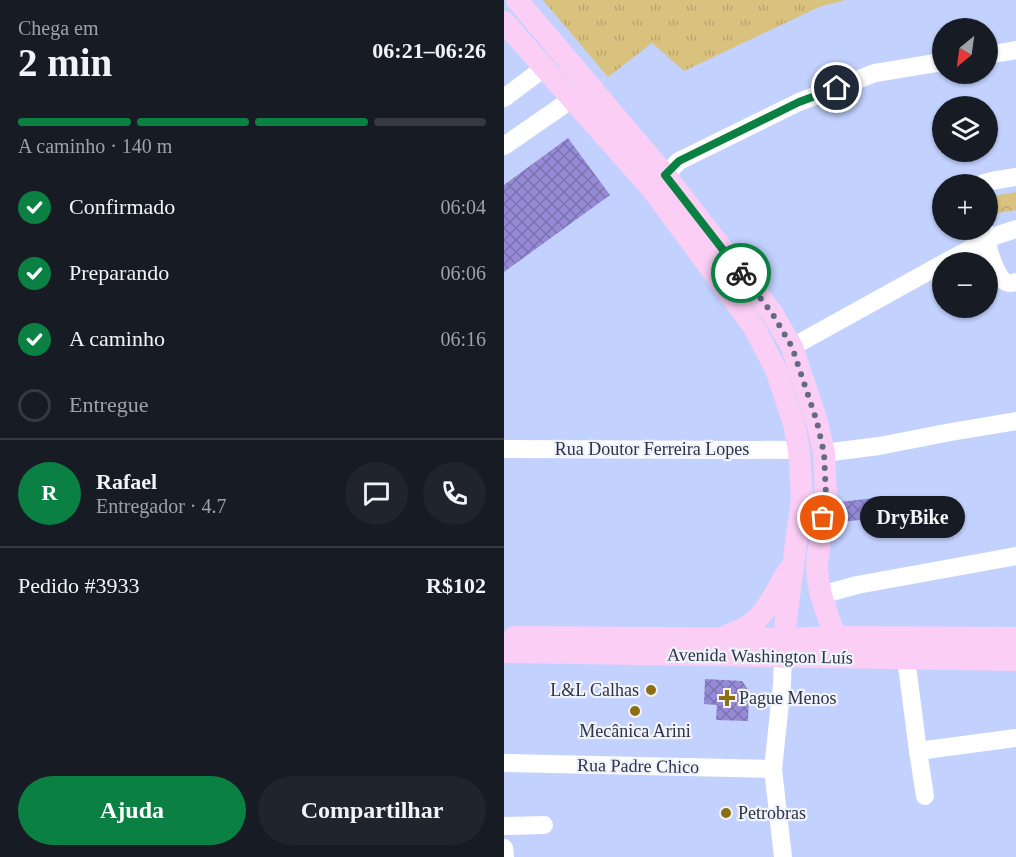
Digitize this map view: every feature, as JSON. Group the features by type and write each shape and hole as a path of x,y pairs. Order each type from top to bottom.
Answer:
{"main road":[{"path":"517,0 658,182 772,313 792,347 817,422 824,453 826,495 817,563 821,595 835,637"},
{"path":"504,22 572,99 658,182 754,327 777,372 800,450 802,498 784,648"},
{"path":"722,638 747,627 757,619 773,597 794,559"},
{"name":"Avenida Washington Luís","path":"504,636 722,638 784,648 906,658 1016,660"},
{"name":"Avenida Washington Luís","path":"504,652 718,655 784,648 835,637 1016,638"}],"street":[{"path":"998,53 1016,50"},
{"path":"658,182 679,161 799,102 875,73 932,64"},
{"path":"504,98 544,68"},
{"path":"504,146 572,99"},
{"path":"998,180 1016,177"},
{"path":"998,235 1016,229"},
{"path":"960,252 978,240"},
{"path":"987,240 989,254 1000,278 1009,283 1016,282"},
{"path":"792,347 932,270"},
{"path":"824,453 879,446 1016,421"},
{"name":"Rua Doutor Ferreira Lopes","path":"504,449 800,450"},
{"path":"821,595 857,585 1016,556"},
{"path":"783,857 773,769 784,648"},
{"path":"906,658 925,796"},
{"path":"918,751 1016,738"},
{"name":"Rua Padre Chico","path":"504,763 773,769"},
{"path":"504,826 544,825"},
{"path":"504,848 505,857"}],"green space":[{"path":"543,0 845,0 819,7 684,71 652,43 608,77"},
{"path":"1016,192 1016,210 998,213 998,195"}],"building":[{"path":"568,138 610,195 504,272 504,185"},
{"path":"875,498 877,518 842,522 839,502"},
{"name":"Pague Menos","path":"705,679 742,681 749,691 748,721 716,720 717,705 704,704"}],"way so far":[{"path":"741,273 772,313 792,347 817,422 824,453 826,495 823,518"}],"place":[{"name":"DryBike","path":"823,518"},
{"name":"L&L Calhas","path":"651,690"},
{"name":"Pague Menos","path":"727,698"},
{"name":"Mecânica Arini","path":"635,711"},
{"name":"Petrobras","path":"726,813"}],"route":[{"path":"741,273 665,175 679,161 799,102 837,88"}]}
